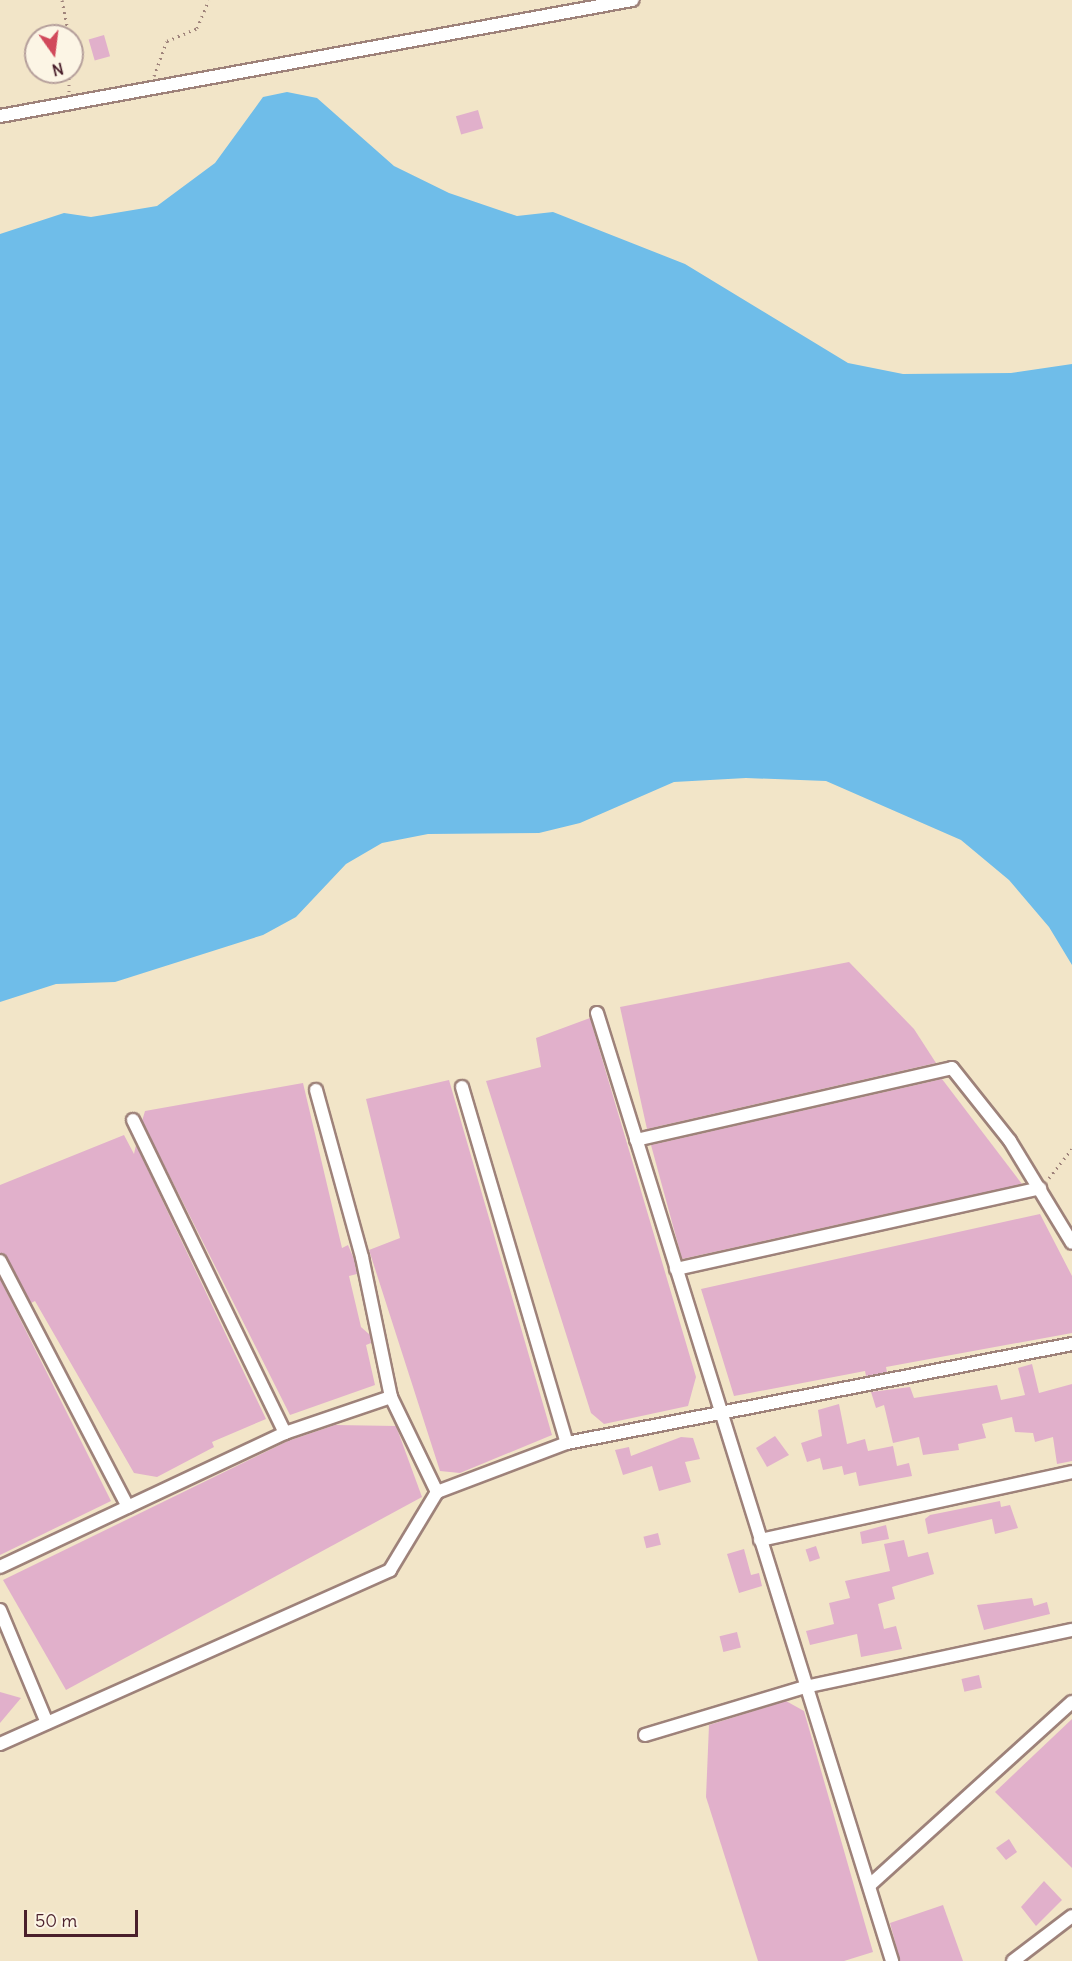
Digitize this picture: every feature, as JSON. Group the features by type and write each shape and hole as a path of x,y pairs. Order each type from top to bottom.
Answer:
{"street":[{"path":"0,116 151,84 632,0"},
{"path":"597,1013 724,1416 805,1687 871,1884 892,1961"},
{"path":"636,1140 952,1068 1040,1188 1072,1243"},
{"path":"462,1087 567,1443"},
{"path":"316,1090 362,1257 391,1397 437,1492"},
{"path":"133,1120 285,1432"},
{"path":"676,1269 1040,1188"},
{"path":"0,1260 128,1507"},
{"path":"0,1744 390,1570 437,1492 567,1443 724,1416 1072,1344"},
{"path":"0,1568 285,1432 391,1397"},
{"path":"760,1540 1072,1472"},
{"path":"0,1610 47,1723"},
{"path":"645,1734 805,1687 1072,1630"},
{"path":"871,1884 1072,1702"},
{"path":"1013,1961 1072,1916"}],"path":[{"path":"62,0 67,24"},
{"path":"151,84 167,41 197,28 209,0"},
{"path":"69,84 69,100"},
{"path":"1040,1188 1072,1149"}],"water":[{"path":"287,92 317,98 394,166 449,193 517,216 553,212 685,264 848,363 903,374 1011,373 1072,364 1072,965 1049,927 1009,880 961,840 826,781 746,778 674,782 580,823 539,833 428,834 382,843 346,864 296,917 263,935 115,982 56,984 0,1002 0,234 64,213 91,217 157,206 215,163 263,97"}],"building":[{"path":"104,35 110,56 95,61 89,39"},
{"path":"478,110 483,128 461,135 456,116"},
{"path":"849,962 914,1029 936,1063 647,1129 620,1007"},
{"path":"590,1018 696,1377 688,1406 604,1424 591,1413 486,1081 541,1067 536,1038"},
{"path":"942,1079 1022,1184 682,1259 651,1145"},
{"path":"449,1080 552,1435 460,1473 440,1471 369,1250 400,1238 366,1099"},
{"path":"303,1083 342,1248 348,1245 354,1259 357,1274 349,1276 361,1327 370,1335 371,1343 366,1345 375,1385 290,1415 142,1121 145,1111"},
{"path":"124,1135 134,1154 136,1145 266,1419 212,1442 214,1447 157,1477 134,1473 35,1301 31,1303 0,1253 0,1185"},
{"path":"1040,1214 1072,1276 1072,1333 886,1367 887,1372 866,1376 865,1371 734,1396 701,1289"},
{"path":"0,1279 111,1501 0,1555"},
{"path":"1032,1364 1039,1393 1072,1384 1072,1461 1057,1464 1053,1437 1035,1442 1033,1433 1015,1432 1012,1417 982,1424 986,1438 958,1444 959,1450 923,1455 919,1437 893,1443 884,1405 876,1408 871,1392 910,1387 914,1398 997,1385 1001,1400 1025,1395 1018,1368"},
{"path":"839,1404 847,1444 865,1439 868,1451 893,1446 897,1466 909,1463 912,1476 859,1486 856,1472 844,1475 842,1466 823,1470 820,1458 807,1462 801,1443 822,1436 818,1410"},
{"path":"335,1425 396,1426 422,1497 66,1690 3,1580 288,1441"},
{"path":"775,1436 789,1455 767,1467 756,1448"},
{"path":"681,1437 693,1438 700,1459 685,1462 691,1482 659,1491 652,1466 623,1475 615,1450 629,1447 631,1456"},
{"path":"1000,1501 1001,1507 1010,1505 1018,1528 995,1534 992,1519 928,1534 925,1519 930,1515"},
{"path":"886,1525 889,1539 862,1544 860,1532"},
{"path":"658,1533 661,1545 646,1548 643,1537"},
{"path":"904,1540 908,1557 928,1552 934,1574 892,1587 895,1599 878,1604 884,1629 896,1626 902,1649 861,1657 857,1634 810,1645 806,1631 834,1624 829,1603 850,1598 845,1581 890,1571 884,1544"},
{"path":"816,1546 820,1558 810,1562 806,1549"},
{"path":"744,1549 751,1575 759,1573 762,1586 739,1593 727,1554"},
{"path":"1032,1598 1034,1606 1047,1602 1050,1614 984,1630 977,1605"},
{"path":"737,1632 741,1648 723,1652 720,1636"},
{"path":"979,1675 982,1688 964,1692 961,1679"},
{"path":"0,1692 21,1698 0,1723"},
{"path":"786,1701 804,1711 873,1952 844,1961 758,1961 706,1797 709,1725"},
{"path":"1072,1719 1072,1868 995,1792"},
{"path":"1009,1839 1017,1852 1006,1860 996,1848"},
{"path":"1044,1881 1062,1900 1036,1926 1021,1907"},
{"path":"943,1905 963,1961 900,1961 890,1923"}]}
